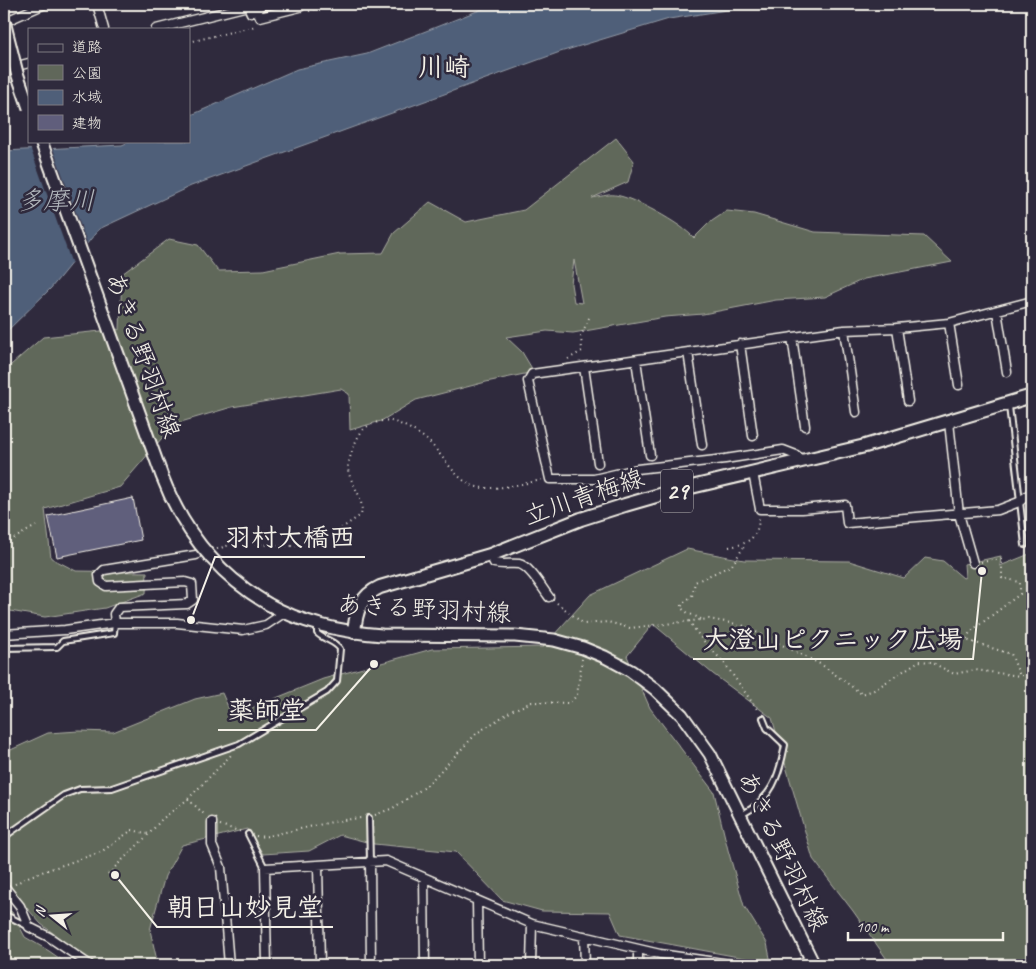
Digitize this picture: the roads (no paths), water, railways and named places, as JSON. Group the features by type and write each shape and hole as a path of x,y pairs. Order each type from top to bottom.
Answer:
{"main road":[{"path":"4,22 17,73 28,105"},
{"name":"あきる野羽村線","path":"41,142 159,468 176,508 193,537 215,563 238,584 268,604 284,613 318,625 382,635 529,637 554,640 583,648 605,657 631,672 672,704 692,727 707,749 812,962"},
{"name":"立川青梅線","path":"354,632 356,614 360,604 367,595 377,588 490,555 566,525 625,505 865,446 1032,396"}],"street":[{"path":"4,22 44,4"},
{"path":"97,4 104,28"},
{"path":"161,28 251,8 260,17 300,7"},
{"path":"4,80 8,79 4,67 28,63"},
{"path":"804,461 784,450 637,469 594,479 550,479 528,382 532,374 740,344 844,330 897,328 949,323 1032,301"},
{"path":"997,311 1007,372"},
{"path":"949,323 959,385"},
{"path":"897,328 908,401"},
{"path":"844,330 856,412"},
{"path":"792,337 805,426"},
{"path":"740,344 754,436"},
{"path":"688,352 702,445"},
{"path":"636,360 650,455"},
{"path":"584,367 598,463"},
{"path":"949,422 959,514 973,563"},
{"path":"753,473 760,509 802,509 845,505 847,524 998,510 1019,502 1032,492"},
{"path":"115,624 114,614 119,607 187,604 193,600 192,584 186,582 106,586 100,582 99,575 104,570 196,555"},
{"path":"490,555 494,563 527,566 549,597"},
{"path":"4,634 56,631 115,624 177,623 243,630 266,624 284,613"},
{"path":"212,822 212,845 221,867 229,965"},
{"path":"267,965 265,868 386,861 532,924 696,962 736,965"},
{"path":"370,862 371,965"},
{"path":"318,865 320,965"},
{"path":"424,878 425,965"},
{"path":"4,888 20,906 29,927 49,937 90,965"},
{"path":"477,901 478,965"},
{"path":"531,965 532,924"},
{"path":"584,936 585,965"},
{"path":"638,949 638,965"},
{"path":"796,965 812,962"}],"lane":[{"path":"251,8 270,4"},
{"path":"1008,403 1025,545"},
{"path":"4,648 57,647 63,641 114,633 115,624"},
{"path":"4,837 64,794 80,789 112,788 239,744 327,692 335,684 340,649 334,643 317,634 318,625"},
{"path":"741,815 754,808 766,795 780,772 786,745 767,728 763,718"},
{"path":"369,818 370,862"},
{"path":"248,834 265,868"},
{"path":"4,914 29,927"}],"water":[{"name":"多摩川","path":"495,4 765,4 669,19 560,52 191,186 99,229 51,288 4,334 4,151 122,145 129,142 190,142 190,116 297,69 367,54"}],"place":[{"name":"大澄山ピクニック広場","path":"982,571"},
{"name":"羽村大橋西","path":"191,620"},
{"name":"薬師堂","path":"374,664"},
{"name":"朝日山妙見堂","path":"115,875"}],"district":[{"name":"川崎","path":"444,67"}]}
